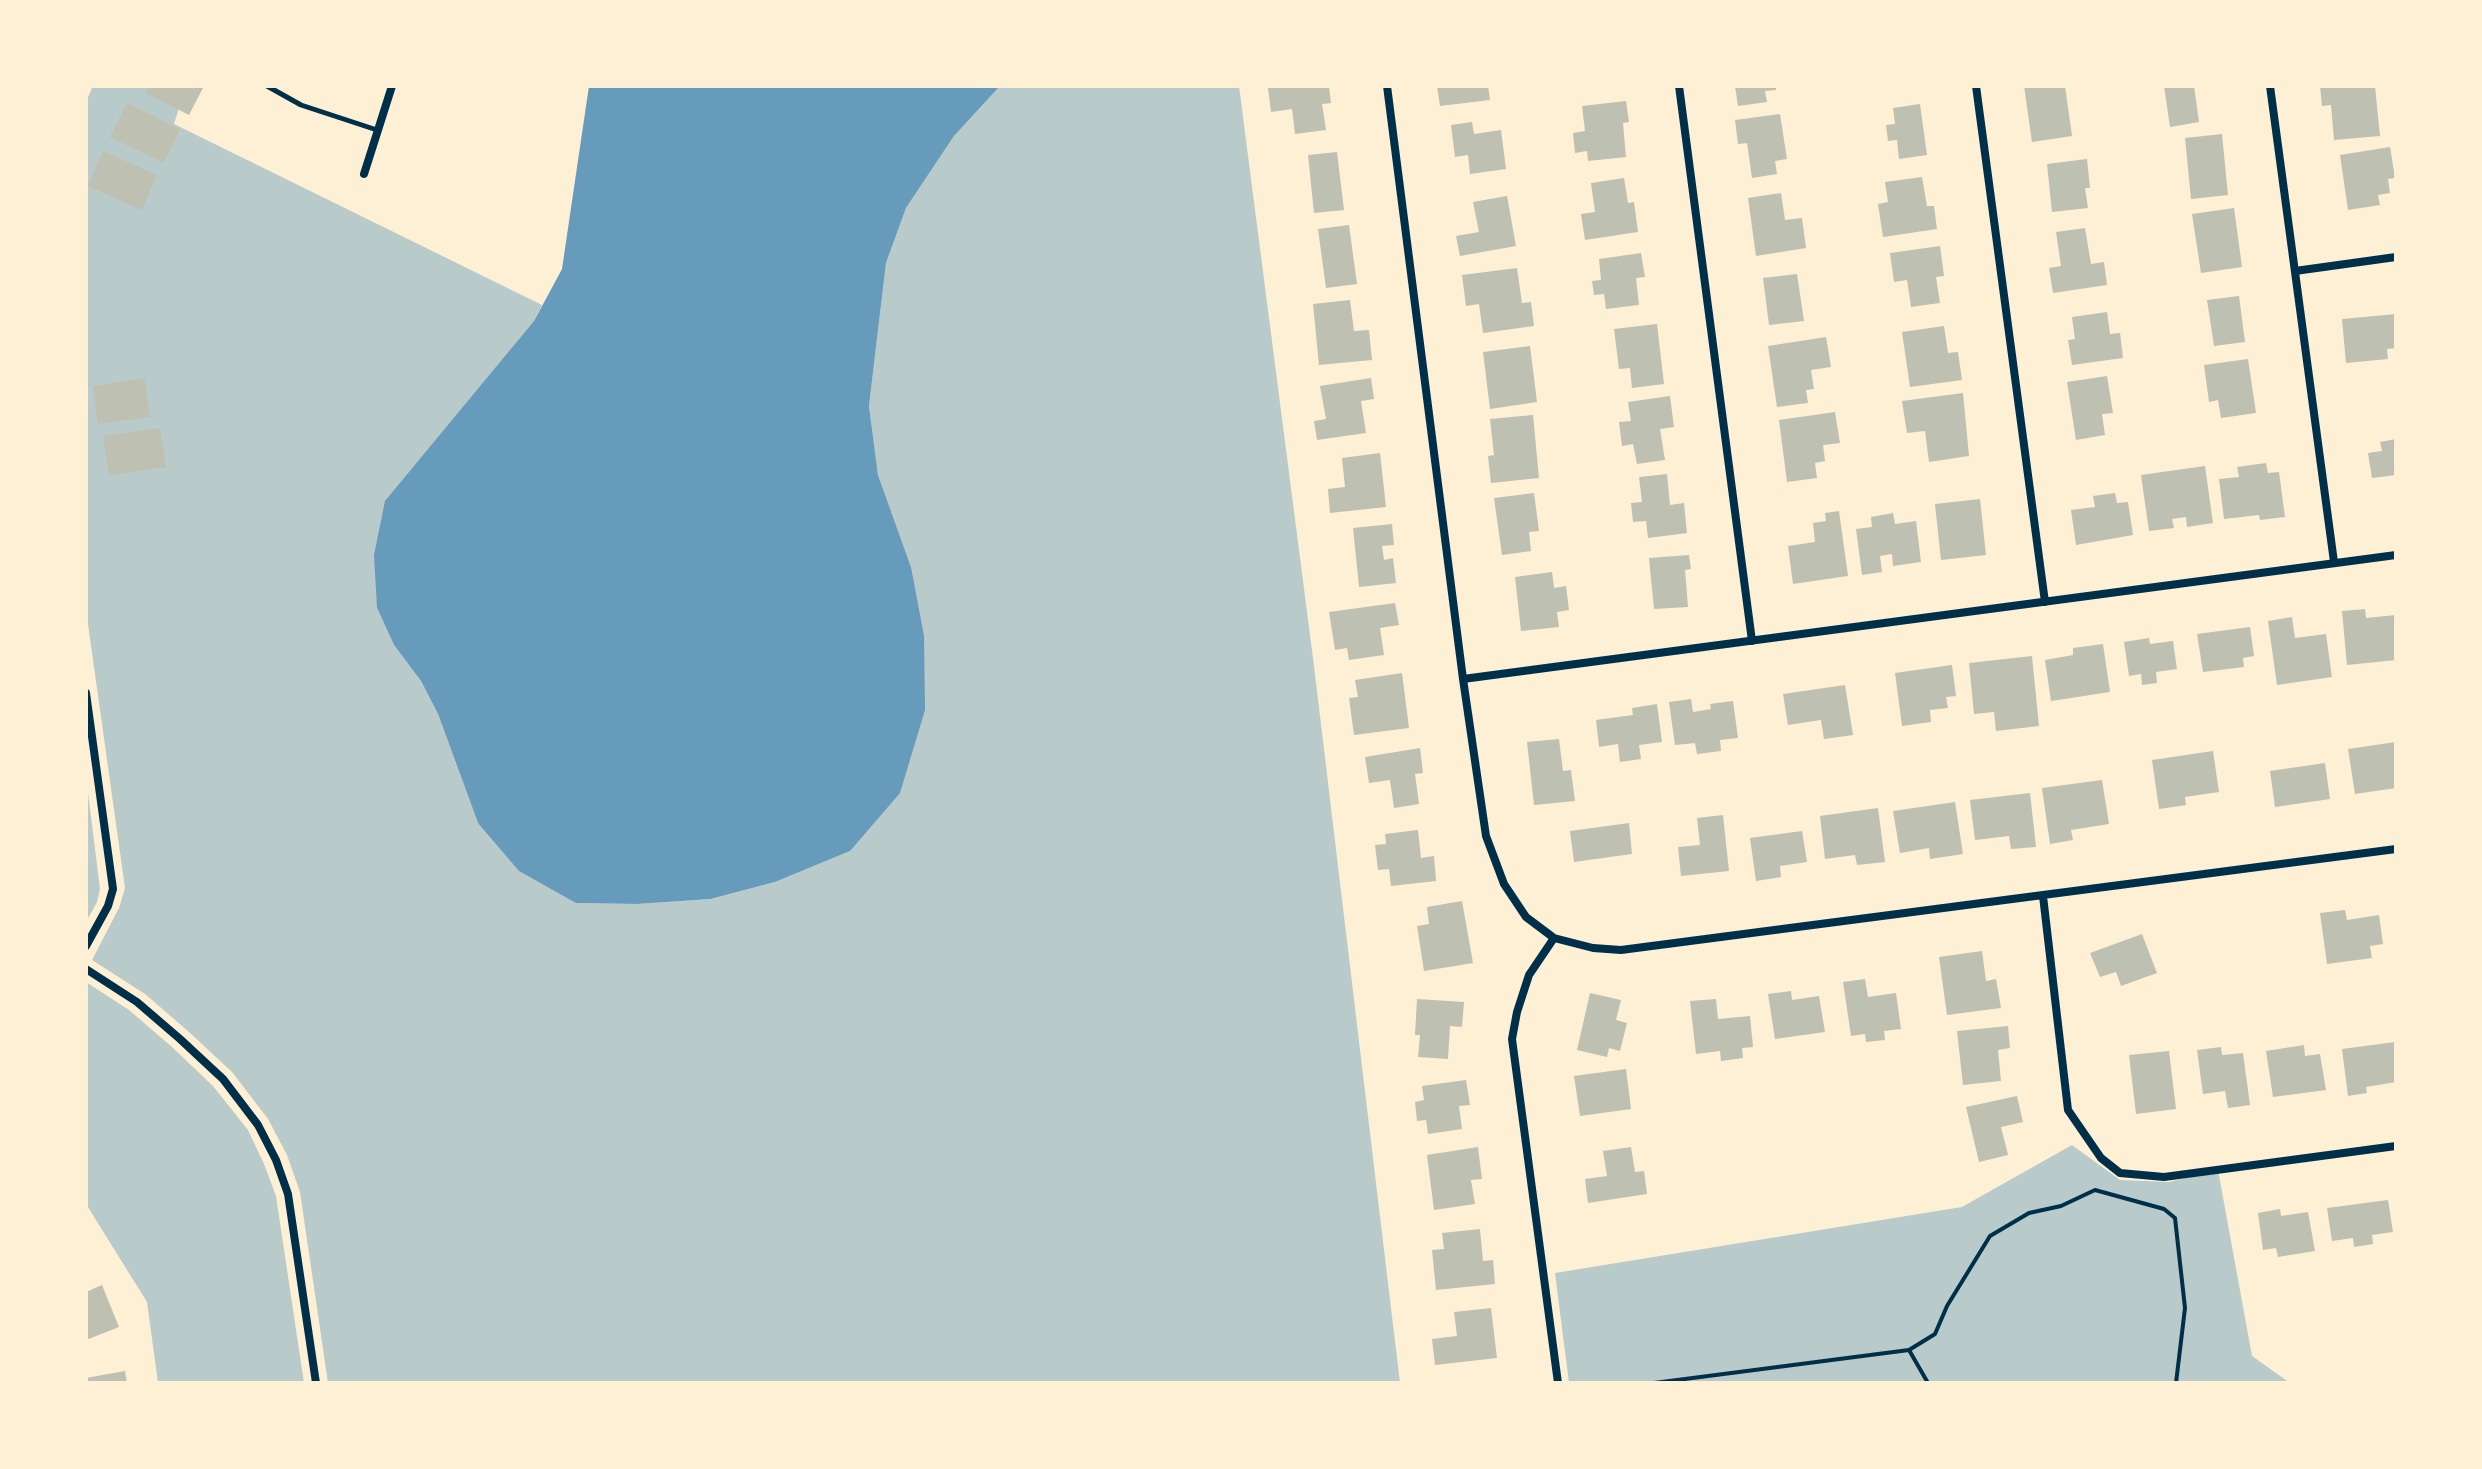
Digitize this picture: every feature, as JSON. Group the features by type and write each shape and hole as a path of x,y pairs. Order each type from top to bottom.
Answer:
{"street":[{"path":"364,174 392,86"},
{"path":"1387,86 1486,836 1504,884 1526,917 1554,938 1593,948 1621,950 2396,849"},
{"path":"1679,86 1752,641"},
{"path":"1976,86 2045,602"},
{"path":"2270,86 2334,562"},
{"path":"2295,271 2396,257"},
{"path":"1463,679 2396,555"},
{"path":"86,693 113,889 108,906 86,946"},
{"path":"2043,896 2068,1110 2101,1158 2120,1173 2164,1177 2396,1146"},
{"path":"1554,938 1529,975 1512,1039 1558,1383"},
{"path":"86,969 137,1002 180,1039 223,1079 258,1125 276,1160 288,1194 316,1383"}],"lane":[{"path":"267,86 301,105 379,131"}],"path":[{"path":"1654,1383 1909,1350 1935,1334 1947,1306 1990,1236 2029,1213 2061,1206 2095,1190 2164,1209 2175,1218 2185,1308 2176,1383"},
{"path":"1909,1350 1928,1383"}],"shaded area":[{"path":"93,86 186,86 174,124 542,305 534,321 435,443 377,608 394,645 421,681 438,714 478,823 576,903 637,904 712,899 775,882 850,851 911,567 878,475 869,406 886,263 906,208 954,136 1000,86 1239,86 1314,666 1400,1383 328,1383 300,1192 287,1155 268,1119 232,1072 189,1032 145,994 92,960 119,908 125,888 86,610 86,102"},
{"path":"86,777 100,889 86,922"},
{"path":"86,982 129,1010 172,1047 213,1086 248,1130 276,1196 304,1383 158,1383 147,1302 86,1204"},
{"path":"2072,1145 2120,1180 2169,1182 2218,1170 2252,1356 2290,1383 1569,1383 1555,1273 1962,1207"}],"water":[{"path":"589,86 1000,86 954,136 906,208 886,263 869,406 878,475 911,567 924,636 925,710 900,793 850,851 775,882 711,899 637,904 576,903 519,871 478,823 438,714 421,681 394,645 377,608 374,555 385,501 534,321 562,269"}],"building":[{"path":"149,86 204,86 189,115 145,93"},
{"path":"1329,86 1331,103 1322,104 1326,130 1295,134 1292,109 1271,112 1268,88"},
{"path":"1437,86 1488,86 1490,100 1440,106"},
{"path":"1735,86 1776,86 1776,90 1765,91 1767,102 1738,106"},
{"path":"2024,86 2065,86 2072,136 2032,142"},
{"path":"2164,86 2194,86 2199,122 2170,127"},
{"path":"2320,86 2375,86 2380,136 2334,140 2331,105 2322,106"},
{"path":"1626,101 1629,122 1623,123 1626,157 1588,161 1587,151 1575,153 1573,133 1585,131 1582,106"},
{"path":"127,103 180,129 164,163 110,137"},
{"path":"1920,104 1927,155 1899,159 1897,140 1888,141 1886,125 1895,124 1893,108"},
{"path":"1780,114 1787,159 1775,161 1777,174 1752,178 1747,143 1738,144 1735,120"},
{"path":"1472,122 1474,134 1501,130 1506,169 1470,174 1468,155 1455,157 1451,125"},
{"path":"2222,134 2228,195 2191,199 2185,138"},
{"path":"2390,147 2395,178 2388,179 2390,193 2378,195 2380,205 2348,210 2340,155"},
{"path":"103,151 157,175 142,210 88,186"},
{"path":"1337,152 1344,210 1314,213 1308,155"},
{"path":"2087,159 2090,188 2085,188 2088,208 2052,212 2047,164"},
{"path":"1922,177 1927,206 1934,206 1937,229 1883,237 1878,204 1888,202 1885,182"},
{"path":"1624,178 1628,203 1634,202 1638,232 1585,240 1581,214 1595,212 1591,183"},
{"path":"1781,193 1785,220 1802,218 1806,248 1756,256 1748,198"},
{"path":"1507,196 1516,246 1460,256 1456,236 1479,232 1473,202"},
{"path":"2234,208 2242,267 2201,273 2192,214"},
{"path":"1349,225 1357,284 1326,288 1318,229"},
{"path":"2085,228 2091,264 2104,262 2107,285 2053,293 2049,268 2061,266 2056,232"},
{"path":"1940,246 1944,276 1936,277 1940,303 1911,307 1907,280 1894,282 1890,253"},
{"path":"1641,253 1645,277 1636,278 1639,305 1606,309 1604,294 1594,295 1592,281 1601,280 1599,259"},
{"path":"1517,268 1522,303 1531,302 1534,326 1483,333 1479,304 1466,306 1462,275"},
{"path":"1797,274 1804,321 1769,325 1763,278"},
{"path":"2239,296 2245,342 2214,346 2207,300"},
{"path":"1350,300 1354,331 1369,330 1372,360 1319,365 1313,304"},
{"path":"2107,312 2110,334 2120,333 2123,358 2072,365 2068,340 2075,339 2072,317"},
{"path":"2396,314 2396,348 2387,349 2388,359 2346,363 2342,319"},
{"path":"1657,324 1664,384 1632,388 1630,368 1619,369 1614,329"},
{"path":"1944,326 1948,353 1958,352 1962,380 1910,387 1902,332"},
{"path":"1826,337 1831,367 1811,370 1814,389 1806,390 1808,403 1777,407 1768,346"},
{"path":"1530,346 1537,402 1490,409 1483,352"},
{"path":"2248,359 2256,413 2221,418 2218,400 2209,402 2204,365"},
{"path":"2107,376 2113,413 2102,414 2105,435 2076,440 2067,382"},
{"path":"145,378 150,417 98,424 93,386"},
{"path":"1371,378 1374,399 1361,401 1366,433 1317,440 1314,421 1326,419 1320,386"},
{"path":"1963,393 1969,456 1929,462 1925,431 1907,433 1902,401"},
{"path":"1670,396 1674,427 1660,429 1665,460 1637,464 1633,444 1622,446 1619,422 1631,421 1628,402"},
{"path":"1835,412 1840,443 1823,445 1825,461 1815,463 1817,478 1787,482 1779,420"},
{"path":"1533,415 1539,478 1491,483 1488,456 1494,455 1490,419"},
{"path":"160,428 166,467 109,475 103,436"},
{"path":"2396,439 2396,475 2372,478 2368,453 2382,451 2380,442"},
{"path":"1380,453 1386,507 1330,513 1328,489 1345,487 1342,458"},
{"path":"2266,463 2268,473 2279,472 2285,517 2260,520 2259,515 2224,519 2219,479 2239,477 2237,467"},
{"path":"2205,466 2213,523 2187,527 2186,517 2172,519 2174,528 2149,531 2141,475"},
{"path":"1667,474 1670,505 1684,503 1687,533 1648,538 1646,521 1633,522 1631,503 1642,502 1639,477"},
{"path":"1534,493 1539,531 1529,532 1531,551 1502,555 1494,498"},
{"path":"2115,493 2117,503 2128,502 2133,535 2076,545 2071,510 2095,507 2093,496"},
{"path":"1980,499 1986,555 1941,560 1935,504"},
{"path":"1839,511 1848,576 1793,584 1788,546 1815,542 1813,523 1826,521 1825,513"},
{"path":"1893,513 1895,524 1916,521 1921,562 1893,566 1892,554 1880,556 1882,572 1862,575 1856,529 1872,527 1871,517"},
{"path":"1392,524 1394,545 1382,546 1384,560 1393,558 1396,583 1359,587 1353,528"},
{"path":"1689,555 1691,569 1685,570 1688,607 1654,609 1649,558"},
{"path":"1552,572 1554,588 1566,586 1569,610 1557,612 1559,627 1521,631 1515,577"},
{"path":"1395,603 1399,625 1380,628 1384,655 1349,660 1347,648 1335,650 1329,612"},
{"path":"2365,609 2366,618 2396,615 2396,660 2347,665 2342,611"},
{"path":"2292,617 2295,638 2326,634 2332,677 2277,685 2268,621"},
{"path":"2250,627 2254,656 2243,658 2244,667 2203,672 2197,634"},
{"path":"2149,638 2150,644 2173,641 2177,669 2156,672 2157,683 2142,685 2141,674 2129,676 2124,642"},
{"path":"2103,644 2110,692 2051,701 2045,660 2073,655 2073,648"},
{"path":"2032,656 2039,726 1996,731 1994,712 1974,714 1969,663"},
{"path":"1952,665 1956,696 1946,697 1948,708 1930,710 1931,722 1902,726 1895,673"},
{"path":"1402,673 1409,728 1354,735 1349,698 1358,697 1355,680"},
{"path":"1845,685 1853,735 1824,739 1821,720 1788,725 1783,694"},
{"path":"1691,699 1693,712 1711,709 1710,704 1733,701 1738,738 1720,740 1721,751 1697,754 1695,743 1675,745 1669,702"},
{"path":"1657,704 1662,742 1639,745 1641,759 1620,762 1618,744 1599,747 1596,720 1633,715 1632,708"},
{"path":"1559,739 1563,771 1571,770 1575,801 1534,805 1527,742"},
{"path":"2396,742 2396,788 2355,794 2348,749"},
{"path":"1420,748 1423,773 1415,774 1419,804 1394,808 1390,780 1369,783 1365,757"},
{"path":"2213,751 2219,792 2185,797 2186,805 2159,809 2152,760"},
{"path":"2325,763 2330,799 2275,807 2270,771"},
{"path":"2102,780 2109,824 2071,830 2073,840 2050,844 2042,788"},
{"path":"2030,793 2036,847 2011,849 2009,836 1975,840 1970,800"},
{"path":"1955,802 1963,854 1930,859 1929,848 1900,853 1893,811"},
{"path":"1878,808 1885,862 1857,865 1855,855 1825,859 1820,816"},
{"path":"1723,815 1729,871 1681,876 1678,847 1700,845 1697,818"},
{"path":"1629,823 1632,854 1574,862 1570,831"},
{"path":"1418,830 1421,858 1434,856 1436,881 1391,886 1389,869 1378,870 1375,845 1386,844 1385,834"},
{"path":"1802,831 1807,862 1780,866 1781,877 1756,881 1750,838"},
{"path":"1462,901 1473,963 1424,971 1417,926 1429,924 1427,907"},
{"path":"2345,910 2347,920 2379,915 2383,944 2370,946 2372,958 2327,964 2320,913"},
{"path":"2142,934 2157,973 2121,986 2116,972 2100,977 2090,953"},
{"path":"1982,951 1986,981 1996,979 2001,1008 1947,1015 1939,957"},
{"path":"1865,979 1868,997 1896,993 1901,1029 1884,1031 1885,1040 1866,1042 1865,1034 1851,1036 1843,982"},
{"path":"1791,991 1792,1000 1819,996 1825,1032 1775,1039 1768,994"},
{"path":"1590,993 1621,1000 1616,1020 1627,1023 1620,1051 1609,1048 1607,1057 1577,1050"},
{"path":"1417,999 1464,1002 1462,1027 1450,1026 1448,1059 1418,1057 1420,1035 1415,1035"},
{"path":"1716,999 1718,1019 1750,1016 1753,1047 1742,1048 1743,1058 1721,1061 1720,1051 1696,1054 1690,1001"},
{"path":"2008,1026 2010,1048 1998,1050 2001,1081 1963,1085 1957,1031"},
{"path":"2395,1042 2396,1082 2366,1087 2367,1093 2348,1096 2342,1049"},
{"path":"2304,1045 2305,1056 2320,1054 2326,1090 2273,1097 2266,1051"},
{"path":"2221,1047 2222,1055 2243,1053 2250,1105 2228,1108 2225,1091 2203,1094 2197,1050"},
{"path":"2169,1051 2176,1109 2136,1114 2129,1055"},
{"path":"1626,1069 1631,1109 1580,1116 1574,1076"},
{"path":"1466,1080 1470,1105 1459,1106 1462,1129 1428,1134 1426,1120 1417,1121 1415,1102 1424,1100 1422,1086"},
{"path":"2017,1096 2023,1122 2001,1127 2008,1155 1979,1162 1966,1107"},
{"path":"1478,1147 1482,1179 1471,1180 1475,1204 1434,1210 1427,1155"},
{"path":"1631,1147 1635,1172 1644,1171 1647,1194 1588,1203 1585,1179 1607,1176 1603,1151"},
{"path":"2388,1200 2393,1232 2372,1235 2373,1244 2354,1247 2353,1238 2332,1241 2327,1208"},
{"path":"2280,1209 2281,1216 2308,1212 2315,1251 2278,1257 2276,1248 2263,1250 2258,1213"},
{"path":"1480,1229 1483,1261 1493,1260 1495,1284 1436,1290 1432,1250 1444,1249 1442,1233"},
{"path":"102,1285 119,1327 86,1340 86,1292"},
{"path":"1491,1308 1497,1358 1435,1365 1432,1339 1457,1336 1454,1312"},
{"path":"125,1371 127,1383 86,1383 86,1378"}]}
